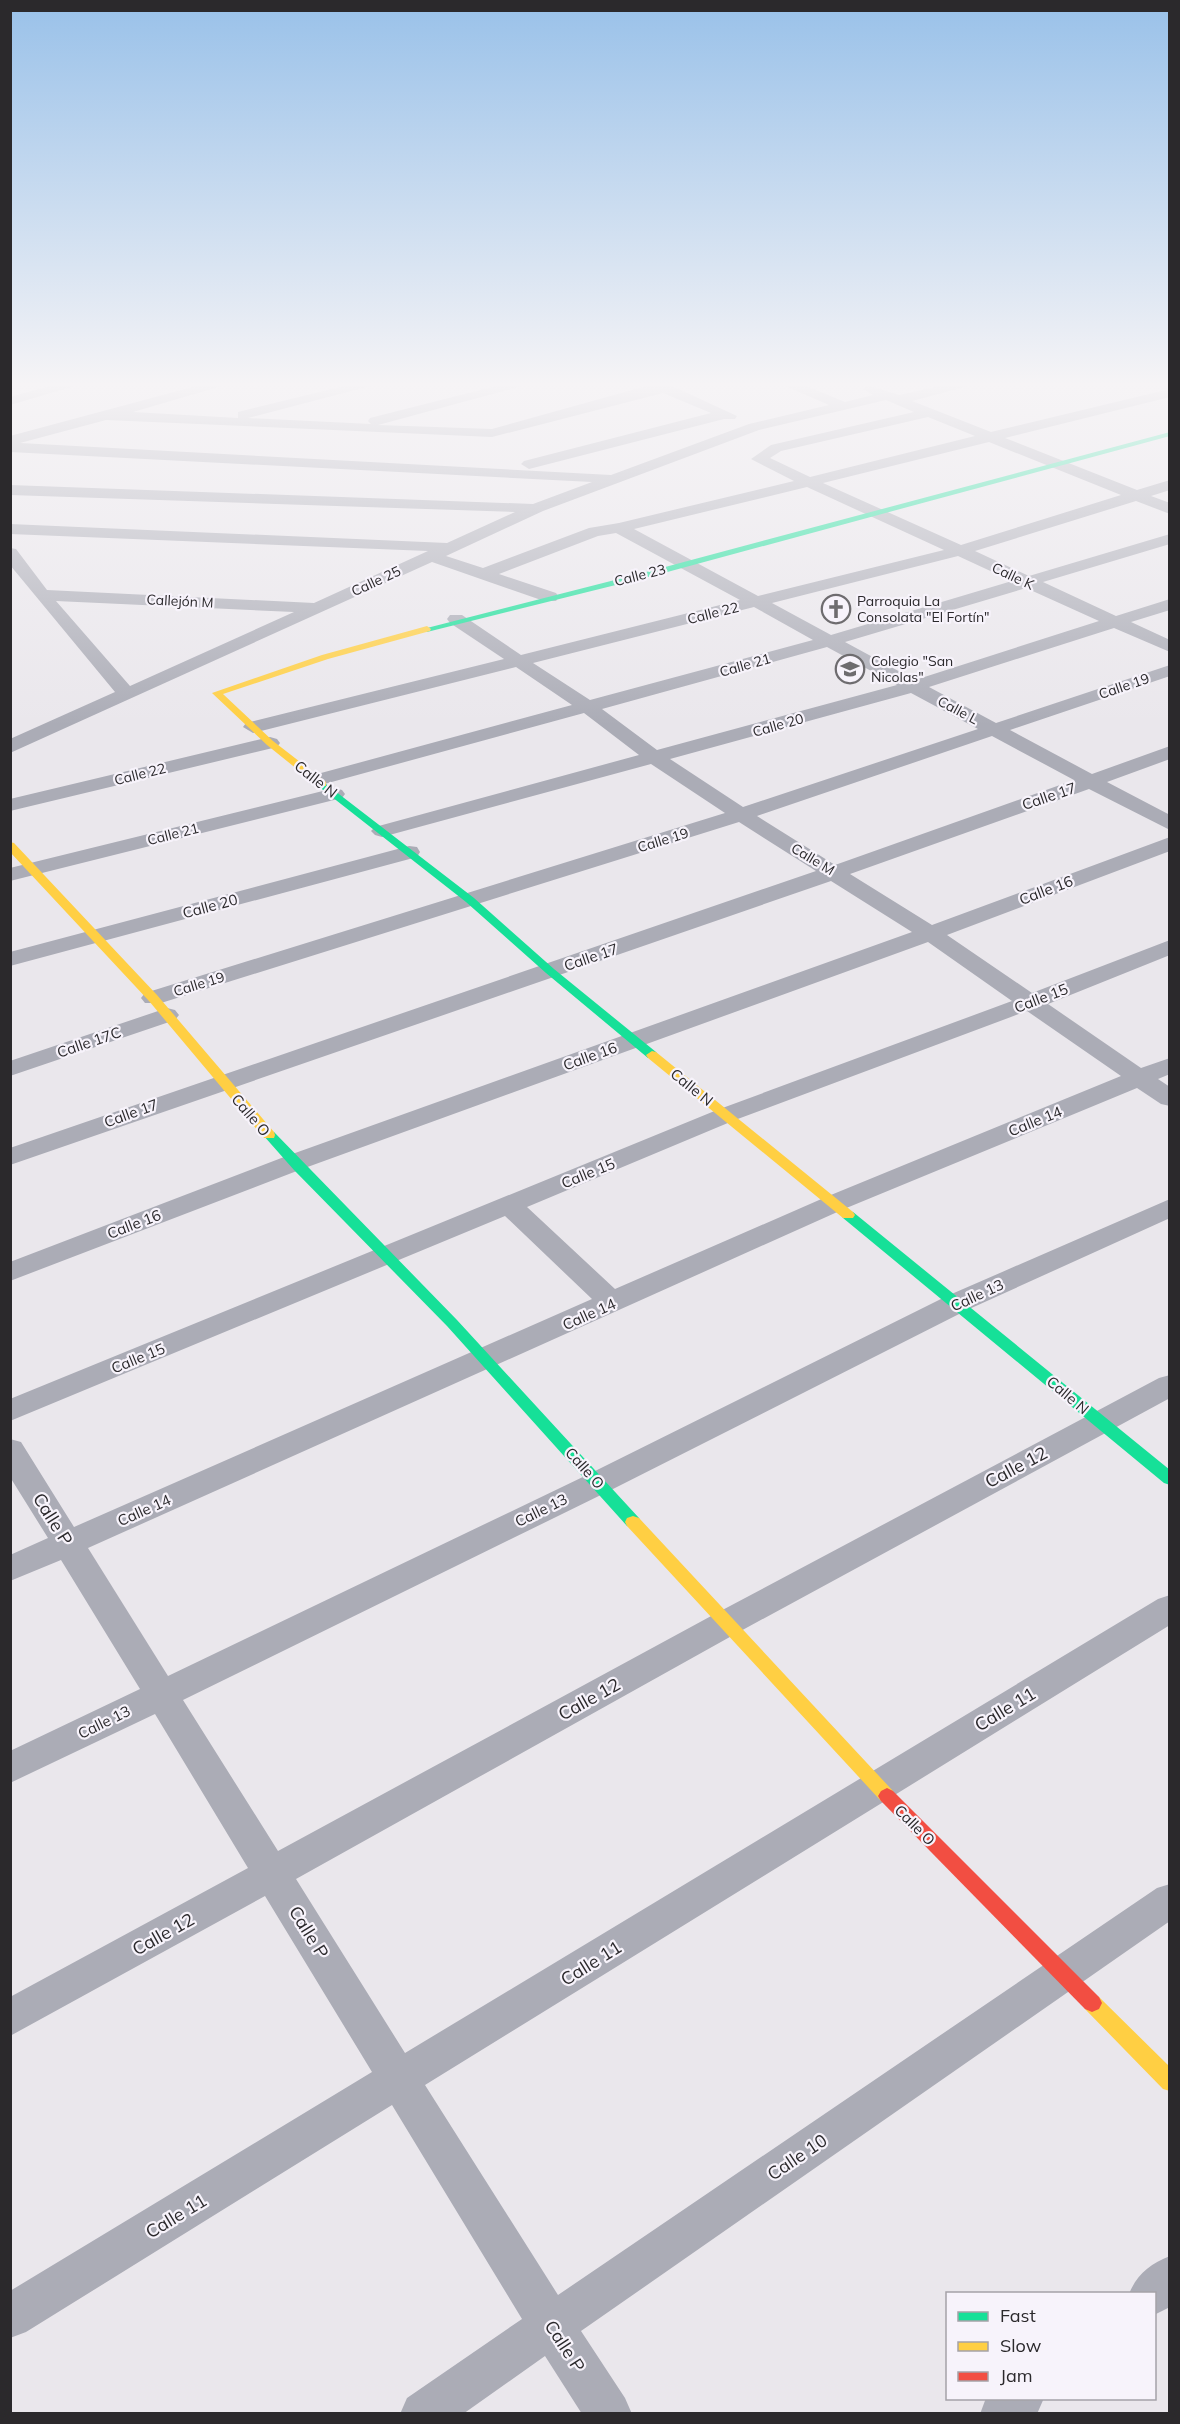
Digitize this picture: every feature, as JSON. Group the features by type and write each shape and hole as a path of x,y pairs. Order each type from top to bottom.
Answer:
{"street":[{"path":"248,498 537,508"},
{"name":"Calle 25","path":"10,747 537,508 564,498"},
{"path":"484,574 596,531 619,528 746,498"},
{"name":"Calle K","path":"843,498 1170,647"},
{"name":"Calle 23","path":"217,693 290,666 456,619 685,564 931,498"},
{"name":"Calle 22","path":"254,727 959,551 1124,498"},
{"path":"1142,498 1170,509"},
{"name":"Calle L","path":"619,528 1170,824"},
{"path":"10,529 451,547"},
{"name":"Calle 21","path":"317,780 829,641 1170,540"},
{"path":"10,541 426,558 484,574 550,597"},
{"path":"10,553 42,595 127,694"},
{"name":"Callejón M","path":"42,595 317,608"},
{"name":"Calle 20","path":"382,831 657,759 914,686 1170,604"},
{"name":"Calle M","path":"456,619 589,708 657,759 741,815 931,934 1170,1099"},
{"name":"Calle 19","path":"160,1007 470,900 741,815 1170,670"},
{"name":"Calle N","path":"217,693 270,742 470,900 550,971 1170,1479"},
{"name":"Calle 22","path":"10,805 270,742"},
{"name":"Calle 17","path":"10,1157 221,1081 550,971 834,872 1170,752"},
{"name":"Calle 21","path":"10,875 335,794"},
{"name":"Calle 16","path":"10,1272 293,1163 931,934 1170,843"},
{"name":"Calle O","path":"10,845 99,937 293,1163 388,1256 486,1360 725,1624 878,1787 1170,2082"},
{"name":"Calle 20","path":"10,959 99,937 409,852"},
{"name":"Calle 15","path":"10,1411 726,1115 1031,1002 1170,947"},
{"name":"Calle 17C","path":"10,1069 160,1007"},
{"name":"Calle 14","path":"10,1569 486,1360 835,1203 1170,1065"},
{"path":"509,1205 613,1303"},
{"name":"Calle 13","path":"10,1768 598,1483 957,1303 1170,1207"},
{"name":"Calle 12","path":"10,2018 725,1624 1170,1385"},
{"name":"Calle P","path":"10,1450 551,2325 609,2414"},
{"name":"Calle 11","path":"10,2316 1170,1608"},
{"name":"Calle 10","path":"423,2414 1170,1900"},
{"path":"1152,2292 1170,2278"},
{"path":"1003,2414 1019,2400"}],"traffic: fast":[{"path":"427,629 657,572 932,498"},
{"path":"322,784 470,900 550,971 652,1055"},
{"path":"269,1135 452,1323 633,1522"},
{"path":"848,1215 1170,1479"}],"traffic: slow":[{"path":"322,784 270,743 217,693 325,657 427,629"},
{"path":"10,845 153,998 269,1135"},
{"path":"652,1055 848,1215"},
{"path":"633,1522 887,1796"},
{"path":"1092,2003 1170,2082"}],"traffic: jam":[{"path":"887,1796 1092,2003"}],"place":[{"name":"Parroquia La Consolata \"El Fortín\"","path":"836,609"},
{"name":"Colegio \"San Nicolas\"","path":"850,669"}]}
